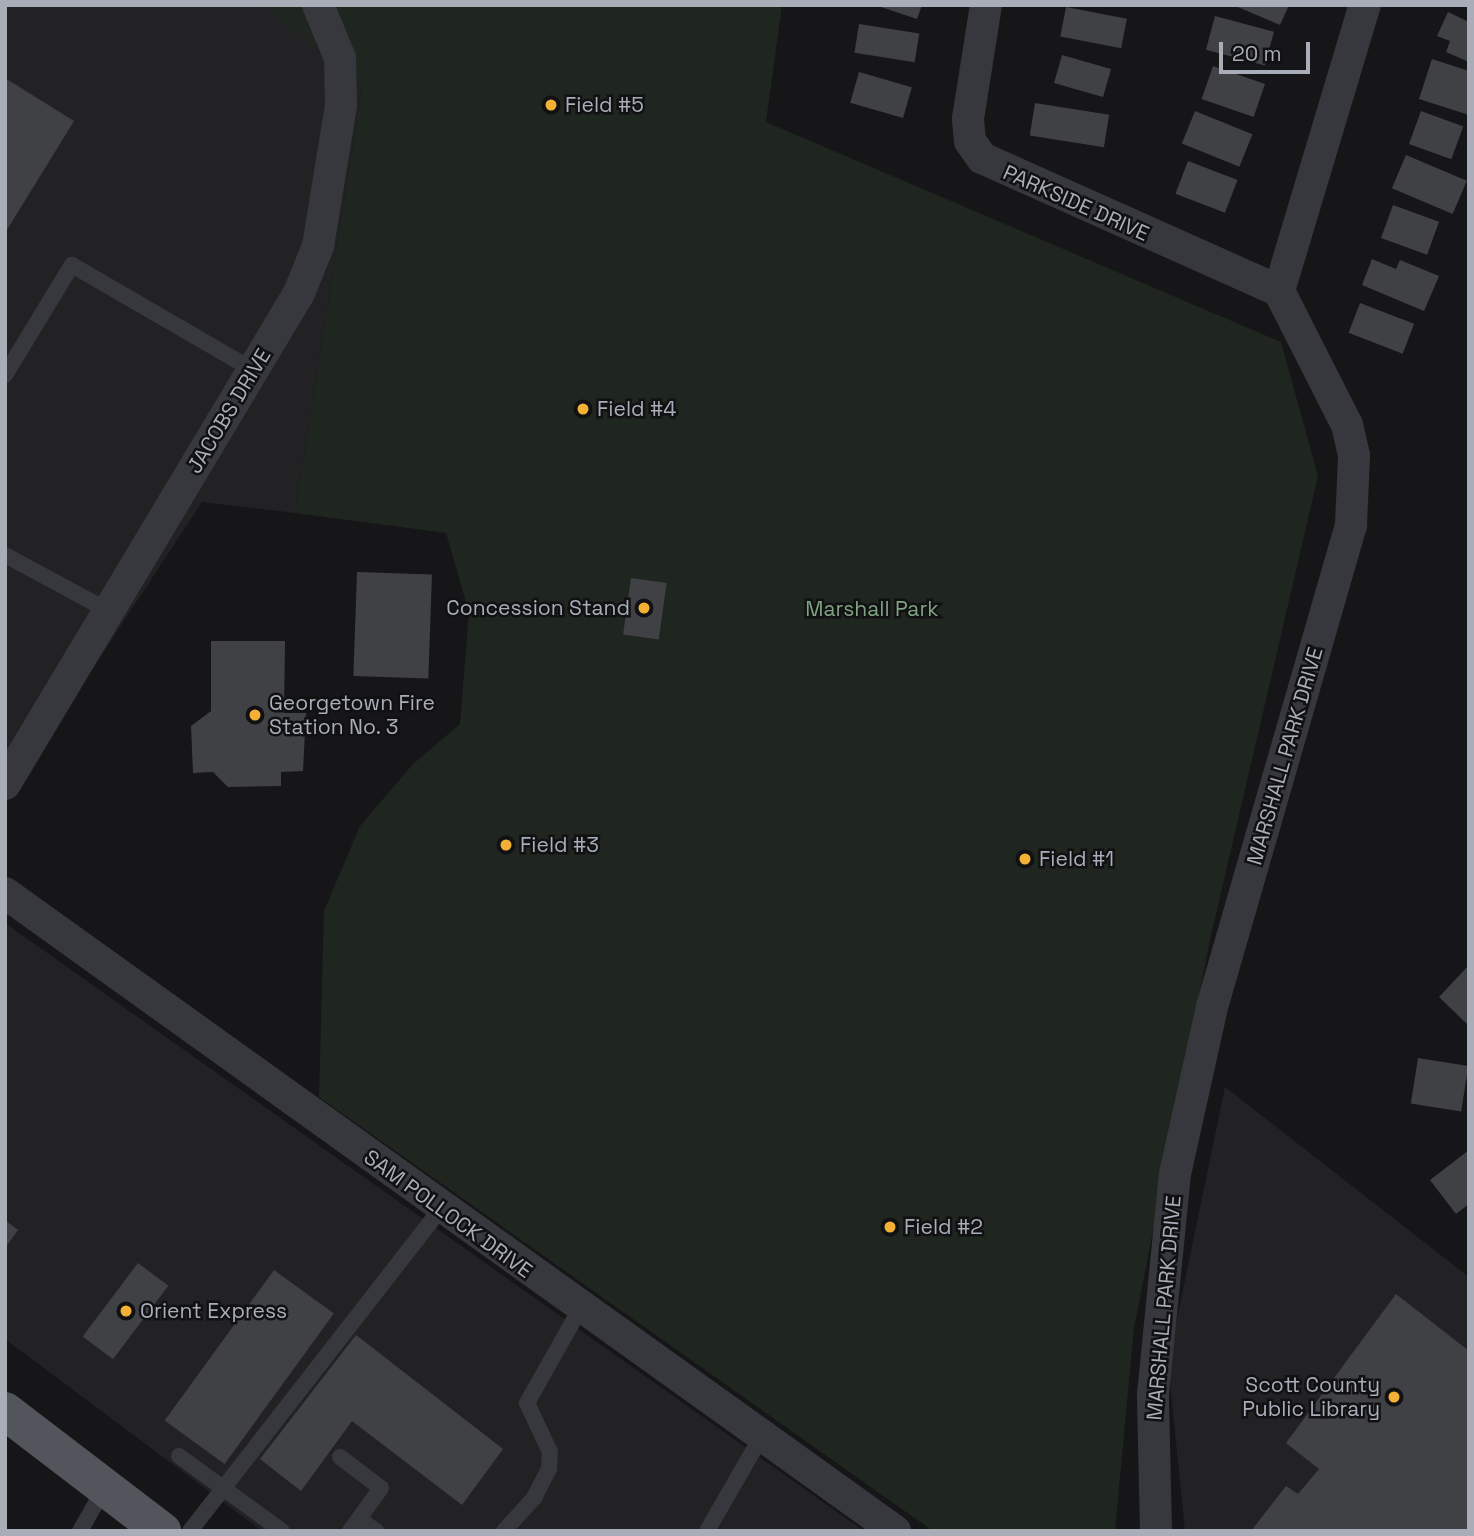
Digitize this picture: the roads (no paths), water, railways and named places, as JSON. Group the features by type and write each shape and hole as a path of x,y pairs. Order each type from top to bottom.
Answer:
{"main road":[{"path":"5,1411 162,1531"}],"street":[{"name":"JACOBS DRIVE","path":"5,784 299,292 318,246 334,162 340,58 318,5"},
{"name":"PARKSIDE DRIVE","path":"986,5 968,119 970,141 982,158 1279,291"},
{"path":"1279,291 1365,5"},
{"name":"MARSHALL PARK DRIVE","path":"1156,1531 1153,1394 1175,1174 1212,1007 1352,511 1354,454 1347,425 1279,291"},
{"name":"SAM POLLOCK DRIVE","path":"5,893 580,1309 895,1531"}],"lane":[{"path":"5,375 72,265 253,370"},
{"path":"5,555 109,611"},
{"path":"190,1531 441,1208"},
{"path":"504,1531 534,1498 549,1469 550,1452 527,1404 580,1309"},
{"path":"707,1531 761,1437"},
{"path":"179,1456 282,1531"},
{"path":"340,1457 381,1488 355,1525 376,1531"},
{"path":"80,1531 105,1487"}],"place":[{"name":"Field #5","path":"551,105"},
{"name":"Field #4","path":"583,409"},
{"name":"Concession Stand","path":"644,608"},
{"name":"Georgetown Fire Station No. 3","path":"255,715"},
{"name":"Field #3","path":"506,845"},
{"name":"Field #1","path":"1025,859"},
{"name":"Field #2","path":"890,1227"},
{"name":"Orient Express","path":"126,1311"},
{"name":"Scott County Public Library","path":"1394,1397"}],"park label":[{"name":"Marshall Park","path":"872,609"}]}
